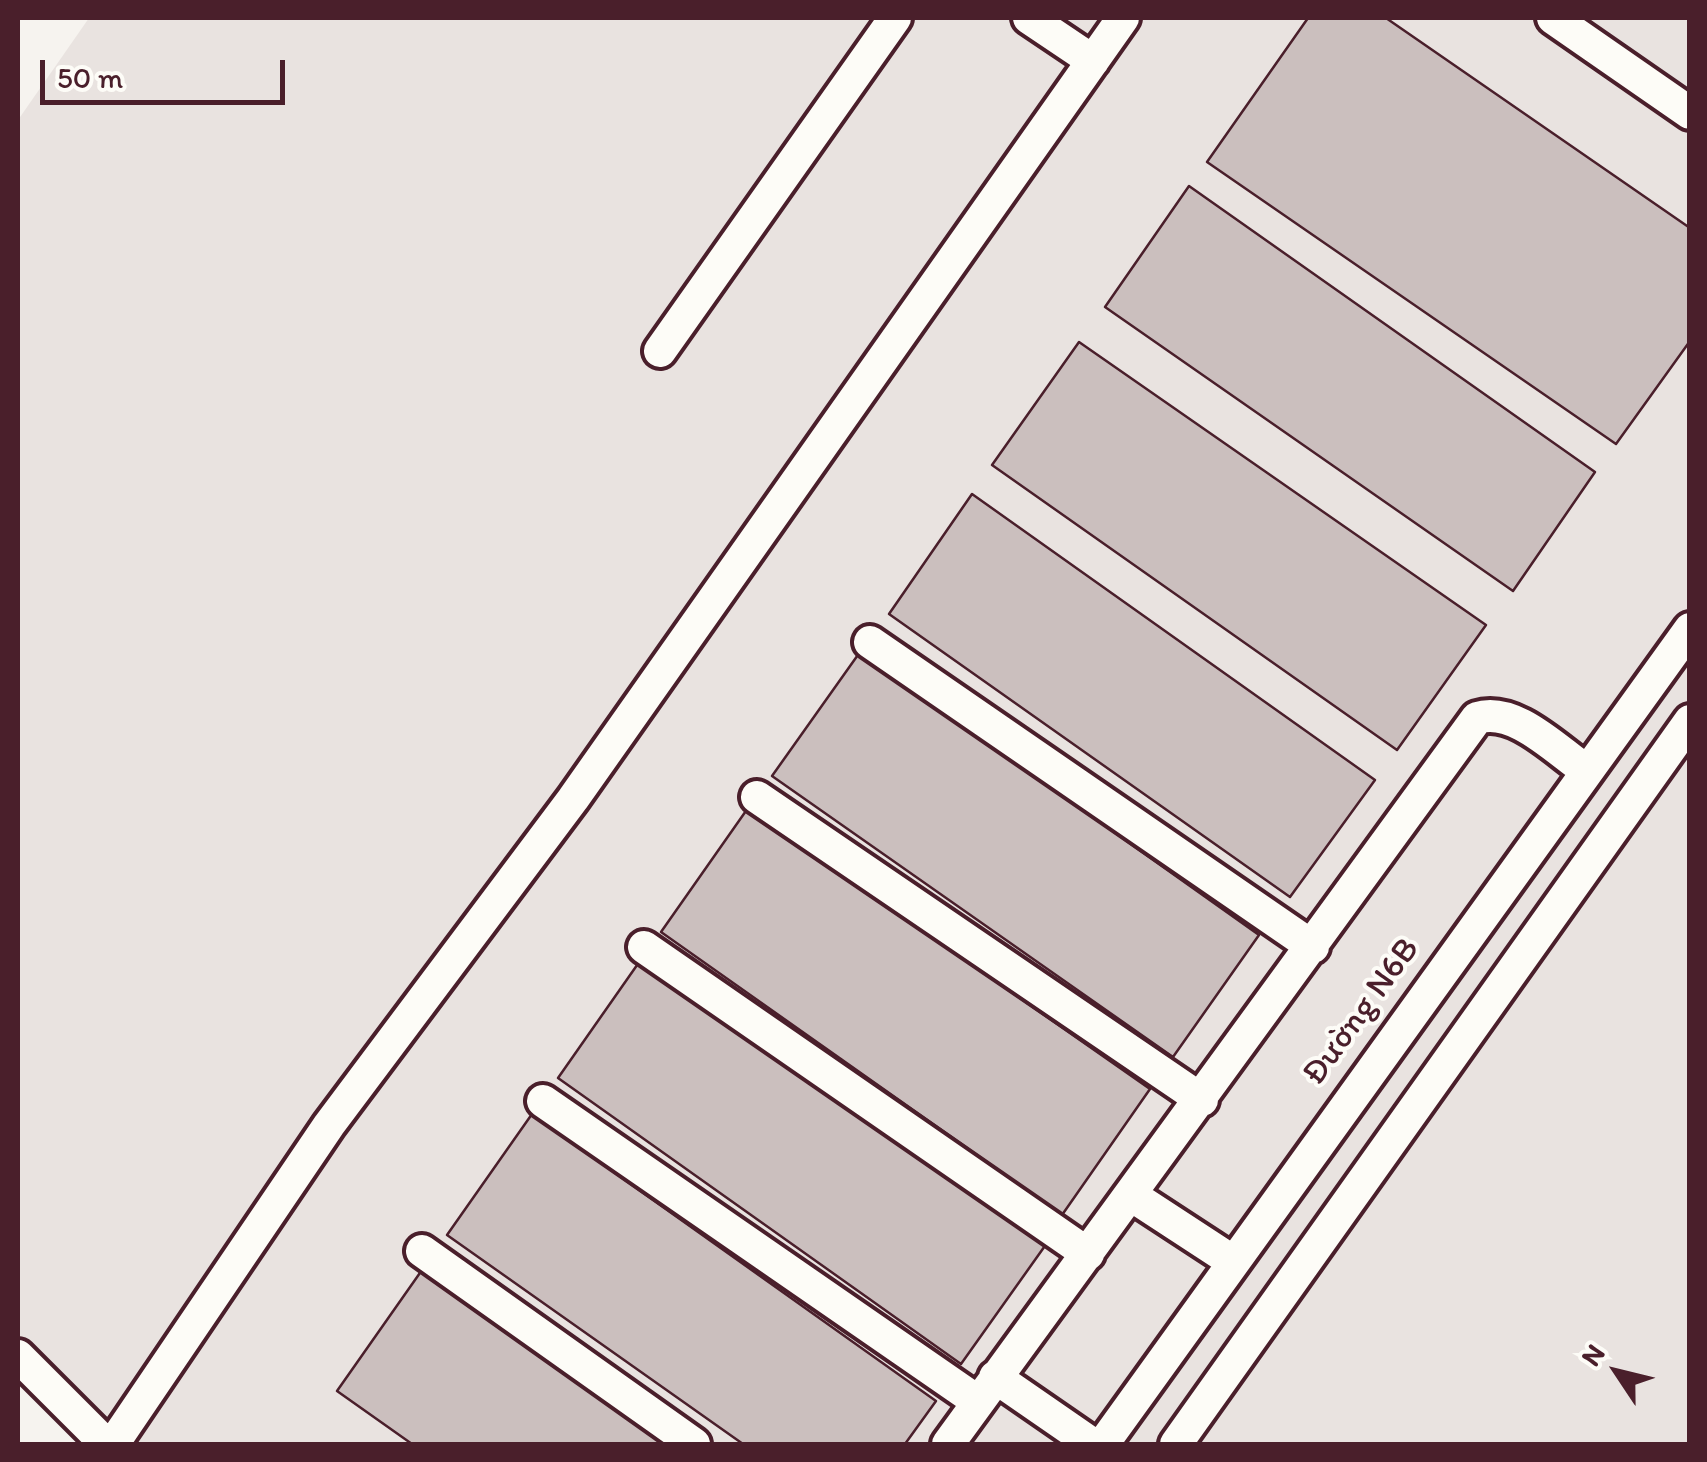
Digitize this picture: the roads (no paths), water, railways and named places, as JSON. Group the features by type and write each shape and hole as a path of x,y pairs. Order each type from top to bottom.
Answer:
{"street":[{"path":"660,351 895,18"},
{"path":"1029,18 1092,61"},
{"path":"18,1356 109,1444 329,1126 573,798 1123,18"},
{"path":"1553,18 1690,113"},
{"name":"Đường N6B","path":"1103,1444 1690,629"},
{"path":"870,642 1313,947"},
{"path":"948,1444 1477,718 1490,714 1511,719 1586,772"},
{"path":"1176,1444 1690,721"},
{"path":"757,798 1202,1100"},
{"path":"644,947 1088,1254"},
{"path":"543,1101 986,1389 1092,1444"},
{"path":"1131,1195 1232,1260"},
{"path":"422,1252 694,1444"}]}
